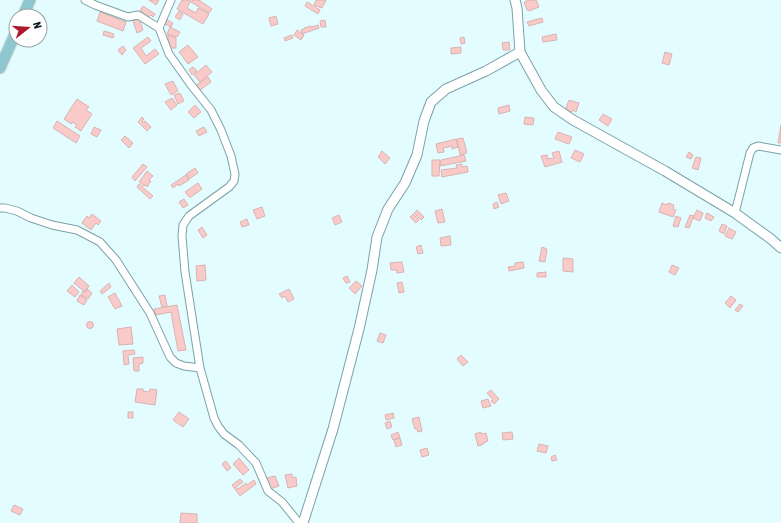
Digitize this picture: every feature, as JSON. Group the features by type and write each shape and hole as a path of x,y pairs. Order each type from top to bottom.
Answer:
{"main road":[{"path":"0,68 9,48"}],"street":[{"path":"85,0 128,17 138,15 159,28 169,54 211,110 221,130 231,156 235,174 234,181 229,187 189,216 184,225 182,236 185,272 200,368 214,418 218,426 224,434 239,445 256,463 268,491 282,502 299,523"},
{"path":"159,28 171,0"},
{"path":"515,0 517,8 520,52 541,90 554,107 735,213 781,248"},
{"path":"303,523 333,429 359,329 372,270 377,236 388,209 405,183 417,155 424,121 431,102 446,89 486,71 520,52"},
{"path":"735,213 750,153 753,148 758,146 781,150"},
{"path":"0,208 17,211 31,218 52,225 77,230 100,242 116,260 146,308 170,356 176,364 200,368"}],"building":[{"path":"149,0 159,0 156,5"},
{"path":"182,0 191,0 187,8 196,13 198,8 209,14 203,24 177,9"},
{"path":"193,0 199,0 212,9 209,13 191,2"},
{"path":"316,0 326,0 322,8 314,5"},
{"path":"536,0 539,7 529,11 527,10 524,2"},
{"path":"307,2 320,10 318,14 305,6"},
{"path":"143,6 155,14 153,17 151,15 149,17 140,11"},
{"path":"179,11 183,14 180,20 175,17"},
{"path":"100,12 126,22 123,31 97,21"},
{"path":"276,16 278,24 271,26 269,18"},
{"path":"139,18 143,30 137,33 133,21"},
{"path":"542,18 543,22 529,26 527,22"},
{"path":"167,20 173,23 171,27 165,24"},
{"path":"325,20 326,27 321,27 320,21"},
{"path":"318,25 319,28 302,34 301,30 304,28"},
{"path":"170,27 180,32 177,37 167,34"},
{"path":"297,30 304,35 301,40 294,35"},
{"path":"104,31 114,34 113,38 103,35"},
{"path":"556,34 557,40 543,42 542,37"},
{"path":"168,35 176,38 176,48 168,48"},
{"path":"292,35 293,38 285,41 284,38"},
{"path":"148,37 151,41 141,48 146,56 155,49 159,54 145,64 133,48"},
{"path":"464,37 465,43 461,44 460,38"},
{"path":"509,42 510,50 503,50 502,43"},
{"path":"188,45 198,57 188,64 179,52"},
{"path":"123,46 126,50 122,55 118,50"},
{"path":"461,47 461,53 451,54 451,48"},
{"path":"665,52 672,54 669,65 662,63"},
{"path":"206,65 212,72 200,82 194,75"},
{"path":"193,67 197,71 192,75 189,70"},
{"path":"208,77 211,82 199,91 195,86"},
{"path":"173,81 178,91 171,95 165,84"},
{"path":"180,93 184,101 178,104 174,95"},
{"path":"172,98 177,105 171,110 165,102"},
{"path":"77,99 89,107 86,110 92,114 81,131 75,127 77,125 72,122 71,124 64,119"},
{"path":"569,100 579,103 576,112 573,110 572,112 567,110 566,108"},
{"path":"195,105 201,112 194,118 188,112"},
{"path":"509,105 510,111 499,114 498,108"},
{"path":"603,114 612,119 608,126 599,120"},
{"path":"142,117 144,119 142,121 145,121 151,127 147,131 138,122"},
{"path":"525,117 534,118 533,125 524,124"},
{"path":"57,121 80,136 76,143 53,128"},
{"path":"781,125 781,143 778,143"},
{"path":"94,127 101,130 97,137 91,134"},
{"path":"204,127 207,132 199,136 196,131"},
{"path":"558,132 572,137 569,144 555,139"},
{"path":"125,136 133,143 129,148 121,140"},
{"path":"463,138 467,153 460,155 457,139"},
{"path":"456,139 458,147 452,149 452,146 443,148 444,152 438,153 436,144"},
{"path":"575,150 584,154 580,162 571,158"},
{"path":"382,151 390,158 385,164 378,157"},
{"path":"559,151 562,162 545,167 541,156 547,155 548,159 554,158 552,153"},
{"path":"689,152 693,155 691,159 686,157"},
{"path":"464,155 466,161 440,166 441,160"},
{"path":"696,157 701,158 698,170 692,168"},
{"path":"432,160 440,160 439,176 432,176"},
{"path":"143,164 147,167 135,181 132,177"},
{"path":"462,164 462,167 467,166 468,172 442,177 441,170 457,168 456,165"},
{"path":"195,168 198,173 189,179 186,174"},
{"path":"147,171 153,176 149,180 151,181 147,187 139,182"},
{"path":"186,175 189,180 179,186 178,184 173,188 171,185"},
{"path":"198,183 202,189 189,197 185,192"},
{"path":"139,184 153,196 150,199 137,187"},
{"path":"506,193 509,201 501,204 498,195"},
{"path":"184,199 188,205 183,208 179,202"},
{"path":"497,202 499,207 494,209 493,204"},
{"path":"662,203 674,205 673,209 676,210 673,217 659,212"},
{"path":"262,207 265,216 257,219 253,210"},
{"path":"442,209 445,222 438,223 435,211"},
{"path":"417,210 424,217 421,220 414,213"},
{"path":"697,210 703,213 700,221 693,218"},
{"path":"707,213 714,217 711,221 705,218"},
{"path":"92,214 101,221 98,225 96,223 91,230 82,223 87,216 89,218"},
{"path":"413,214 419,220 416,223 410,217"},
{"path":"339,215 342,222 335,225 332,218"},
{"path":"690,215 694,216 689,228 685,227"},
{"path":"676,216 681,218 678,227 673,226"},
{"path":"247,219 249,225 242,227 240,222"},
{"path":"722,224 727,226 724,234 719,231"},
{"path":"202,227 207,235 203,238 198,230"},
{"path":"729,228 736,232 732,239 725,236"},
{"path":"450,236 451,245 441,246 440,238"},
{"path":"421,245 423,253 418,254 416,247"},
{"path":"542,247 547,249 545,262 539,261"},
{"path":"563,258 573,259 573,272 563,271"},
{"path":"402,262 404,272 397,273 397,270 391,270 390,263"},
{"path":"523,262 524,268 509,271 508,267 515,266 515,263"},
{"path":"205,265 206,280 197,281 196,266"},
{"path":"672,265 679,268 675,275 669,272"},
{"path":"546,272 546,277 537,277 537,273"},
{"path":"347,276 350,282 346,283 343,278"},
{"path":"79,277 89,286 85,292 74,283"},
{"path":"356,281 362,286 355,294 349,288"},
{"path":"402,282 404,292 399,293 397,283"},
{"path":"109,283 111,287 102,294 100,291"},
{"path":"72,285 79,292 75,297 67,291"},
{"path":"87,289 92,293 88,299 81,295 83,291 85,292"},
{"path":"289,289 294,299 288,302 285,296 282,298 279,294"},
{"path":"115,293 122,306 115,309 108,297"},
{"path":"80,295 87,300 84,305 77,301"},
{"path":"165,295 167,306 162,307 159,296"},
{"path":"731,296 736,300 730,308 725,303"},
{"path":"740,304 743,306 738,312 735,310"},
{"path":"177,305 186,350 178,351 171,312 156,315 154,309"},
{"path":"90,322 93,325 90,328 87,325"},
{"path":"131,327 133,344 119,345 117,329"},
{"path":"380,333 386,335 383,343 377,341"},
{"path":"134,350 135,354 128,355 129,364 124,365 123,351"},
{"path":"461,355 468,362 463,366 457,359"},
{"path":"143,357 143,363 139,364 139,371 134,371 133,358"},
{"path":"137,389 143,389 143,391 149,392 150,389 157,390 155,405 135,402"},
{"path":"491,390 499,399 494,404 491,401 493,400 487,393"},
{"path":"488,399 491,406 483,408 481,401"},
{"path":"128,412 133,412 133,418 128,418"},
{"path":"179,412 189,419 183,427 173,420"},
{"path":"393,413 394,418 386,420 385,415"},
{"path":"419,417 422,431 418,432 417,429 415,429 412,419"},
{"path":"390,421 392,427 387,429 385,423"},
{"path":"398,432 400,437 393,440 391,435"},
{"path":"481,432 481,434 486,433 488,441 478,446 475,434"},
{"path":"512,432 513,439 503,440 502,433"},
{"path":"400,438 402,445 396,447 394,440"},
{"path":"539,444 548,446 546,453 537,451"},
{"path":"427,448 429,455 422,457 420,450"},
{"path":"555,455 557,460 552,461 551,457"},
{"path":"239,458 249,470 243,475 233,464"},
{"path":"226,461 231,468 227,471 222,464"},
{"path":"292,474 292,478 296,477 297,486 288,488 285,475"},
{"path":"275,476 279,486 270,489 267,478"},
{"path":"240,479 243,482 236,487 238,489 246,483 247,485 254,480 256,484 240,496 232,485"},
{"path":"14,505 23,509 20,515 11,511"},
{"path":"181,513 197,514 197,523 180,523"}]}
